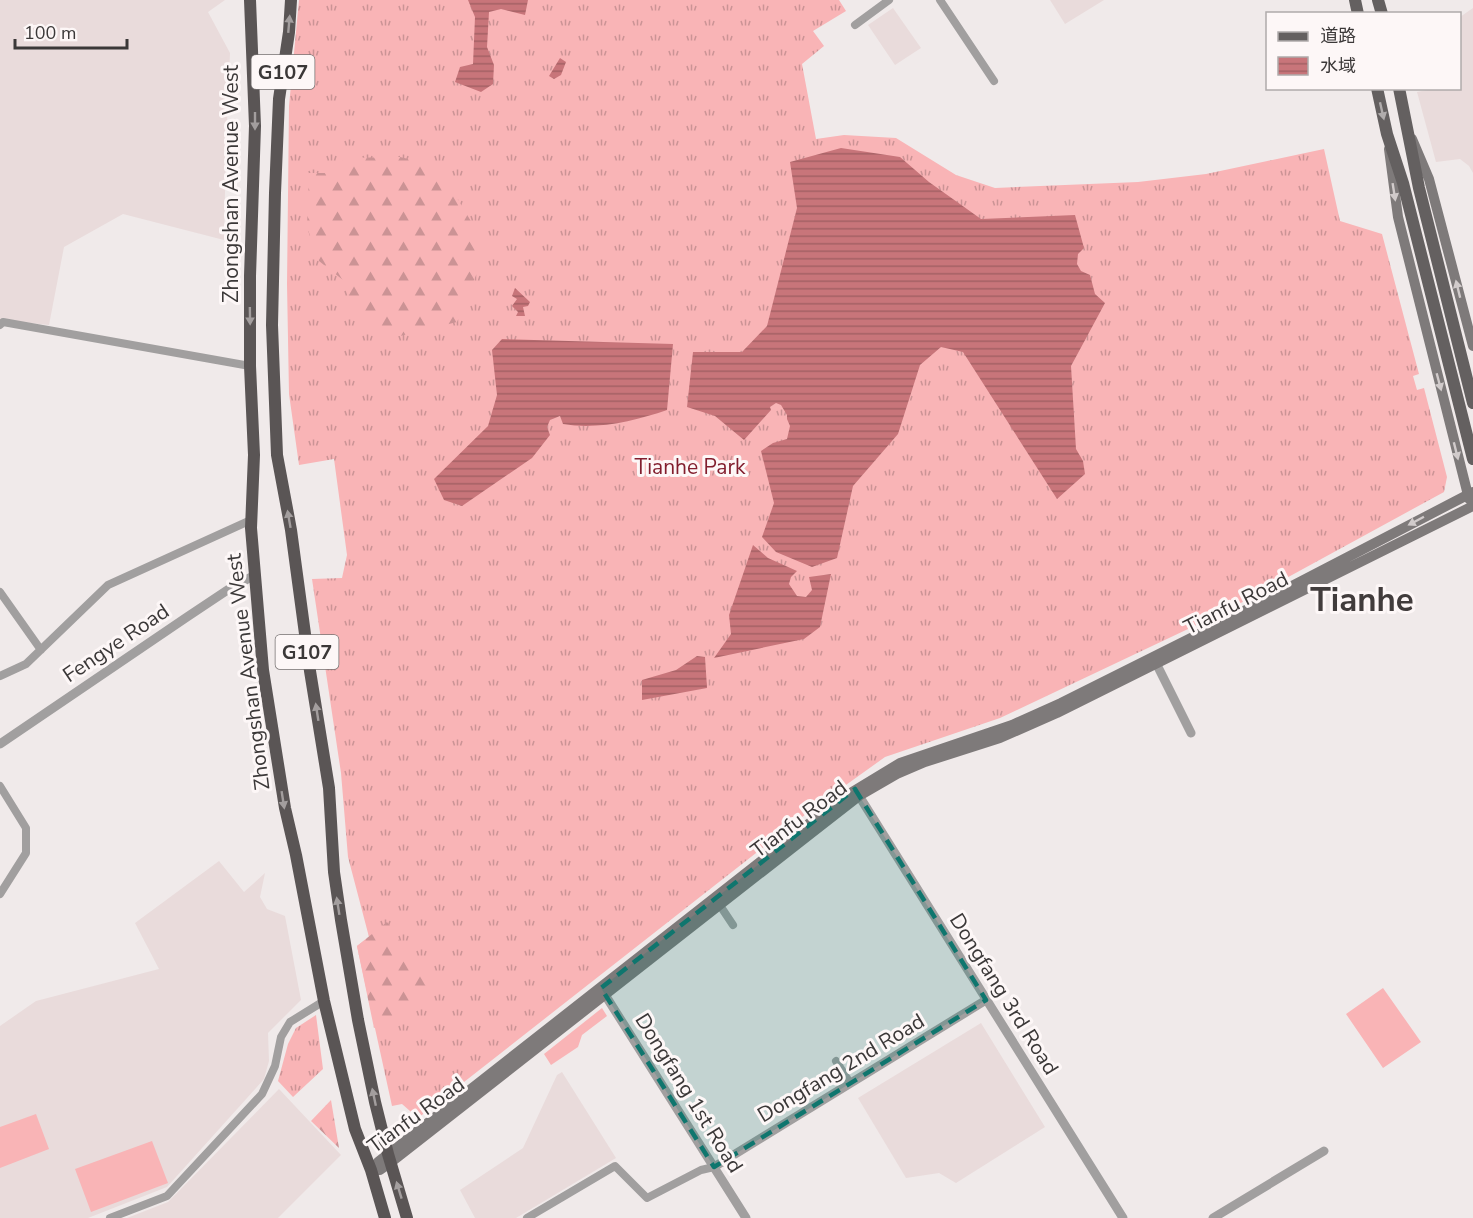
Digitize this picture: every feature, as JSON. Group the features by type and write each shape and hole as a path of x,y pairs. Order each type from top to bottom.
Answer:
{"highway":[{"name":"Zhongshan Avenue West","path":"250,0 255,126 250,276 250,366 254,455 251,520 263,670 283,798 324,1001 355,1129 371,1170 385,1218"},
{"name":"Zhongshan Avenue West","path":"291,0 289,32 279,99 273,242 273,357 277,455 291,530 329,788 334,872 340,920 358,1020 389,1159 407,1218"}],"main road":[{"path":"1377,90 1473,459"},
{"path":"1399,90 1422,199 1473,403"},
{"path":"1408,131 1429,179 1473,346"},
{"path":"1387,134 1398,217 1445,407 1471,494 1473,508"},
{"path":"1445,407 1457,418 1473,417"},
{"name":"Tianfu Road","path":"1155,660 1471,494"},
{"name":"Tianfu Road","path":"603,991 719,904 881,773 911,759 1026,719 1473,508"},
{"name":"Tianfu Road","path":"371,1170 380,1170 389,1159 857,793"}],"street":[{"path":"855,25 889,0"},
{"path":"940,0 994,81"},
{"path":"0,324 3,322 250,366"},
{"path":"0,676 26,664 108,585 251,520"},
{"name":"Fengye Road","path":"0,744 229,589 255,575"},
{"path":"0,592 41,650"},
{"path":"1155,660 1191,733"},
{"path":"0,786 26,828 26,853 0,894"},
{"name":"Dongfang 3rd Road","path":"857,793 1123,1218"},
{"path":"719,904 733,925"},
{"name":"Dongfang 1st Road","path":"603,991 747,1218"},
{"name":"Dongfang 2nd Road","path":"714,1167 986,1000"},
{"path":"110,1218 166,1196 262,1094 275,1066 281,1037 290,1022 324,1001"},
{"path":"836,1061 850,1083"},
{"path":"1213,1218 1324,1151"},
{"path":"527,1218 615,1166 647,1198 701,1170 714,1167"}],"highlighted area":[{"path":"855,789 986,1000 714,1167 601,988"}],"shaded area":[{"path":"0,0 225,0 208,12 230,53 224,240 123,214 64,247 49,325 0,320"},
{"path":"1050,0 1104,0 1065,24"},
{"path":"893,8 921,48 895,65 868,25"},
{"path":"1473,8 1473,173 1469,166 1460,159 1436,162 1417,92 1461,90 1461,16"},
{"path":"219,861 244,892 265,873 260,897 267,909 285,916 301,1000 268,1033 269,1061 264,1079 167,1187 88,1218 0,1218 0,1026 36,1001 159,969 135,923"},
{"path":"981,1023 1045,1127 956,1183 939,1173 906,1178 858,1098"},
{"path":"562,1072 616,1158 516,1218 475,1218 460,1190 523,1148 557,1075"},
{"path":"279,1089 341,1155 278,1218 127,1218 168,1202"}],"green space":[{"name":"Tianhe Park","path":"299,0 839,0 846,11 813,31 824,46 802,64 816,139 844,135 896,138 956,175 995,188 1138,182 1206,174 1324,149 1340,221 1382,234 1419,374 1413,376 1417,390 1424,388 1447,477 1444,492 1226,611 1000,718 885,757 811,810 418,1118 402,1104 392,1106 357,946 369,937 348,857 341,773 312,579 342,578 347,555 334,459 299,465 289,394 287,284 289,106"},
{"path":"400,157 425,163 451,188 487,248 457,322 400,336 360,326 343,280 319,261 307,227 309,173 333,173 345,158"},
{"path":"387,922 428,982 403,1016 374,1028 357,946"},
{"path":"1383,988 1421,1042 1383,1068 1346,1014"},
{"path":"602,1008 607,1016 582,1035 578,1047 551,1065 544,1054"},
{"path":"316,1015 323,1069 293,1097 278,1081 288,1044 296,1028"},
{"path":"331,1100 339,1148 311,1121"},
{"path":"36,1114 49,1149 0,1168 0,1127"},
{"path":"152,1141 168,1183 91,1212 75,1169"}],"water":[{"path":"468,0 528,0 525,15 501,9 489,12 487,47 494,65 493,84 481,92 455,82 460,67 473,64 475,17"},
{"path":"560,58 566,62 561,75 554,79 549,76"},
{"path":"841,148 900,157 929,182 981,219 1075,215 1084,248 1078,254 1077,264 1081,271 1090,275 1095,294 1105,303 1071,366 1076,449 1083,461 1085,474 1057,499 963,352 941,347 920,365 898,434 853,486 837,558 812,567 776,552 762,537 774,503 761,451 773,443 787,439 790,426 781,405 776,403 770,407 771,410 744,440 715,416 687,407 693,352 742,352 767,326 797,208 790,162"},
{"path":"515,288 530,302 528,306 523,307 525,316 516,316 518,312 512,306 517,299 512,296"},
{"path":"502,339 673,344 667,410 629,421 602,425 563,424 560,416 550,420 547,427 550,435 532,458 462,506 444,500 434,479 488,426 497,395 492,350"},
{"path":"753,545 768,558 797,571 791,577 789,584 797,596 806,597 812,590 809,577 831,574 820,627 804,639 714,658 731,634 729,615"},
{"path":"697,656 705,657 707,688 642,700 642,680 676,670"}],"district":[{"name":"Tianhe","path":"1362,599"}]}
